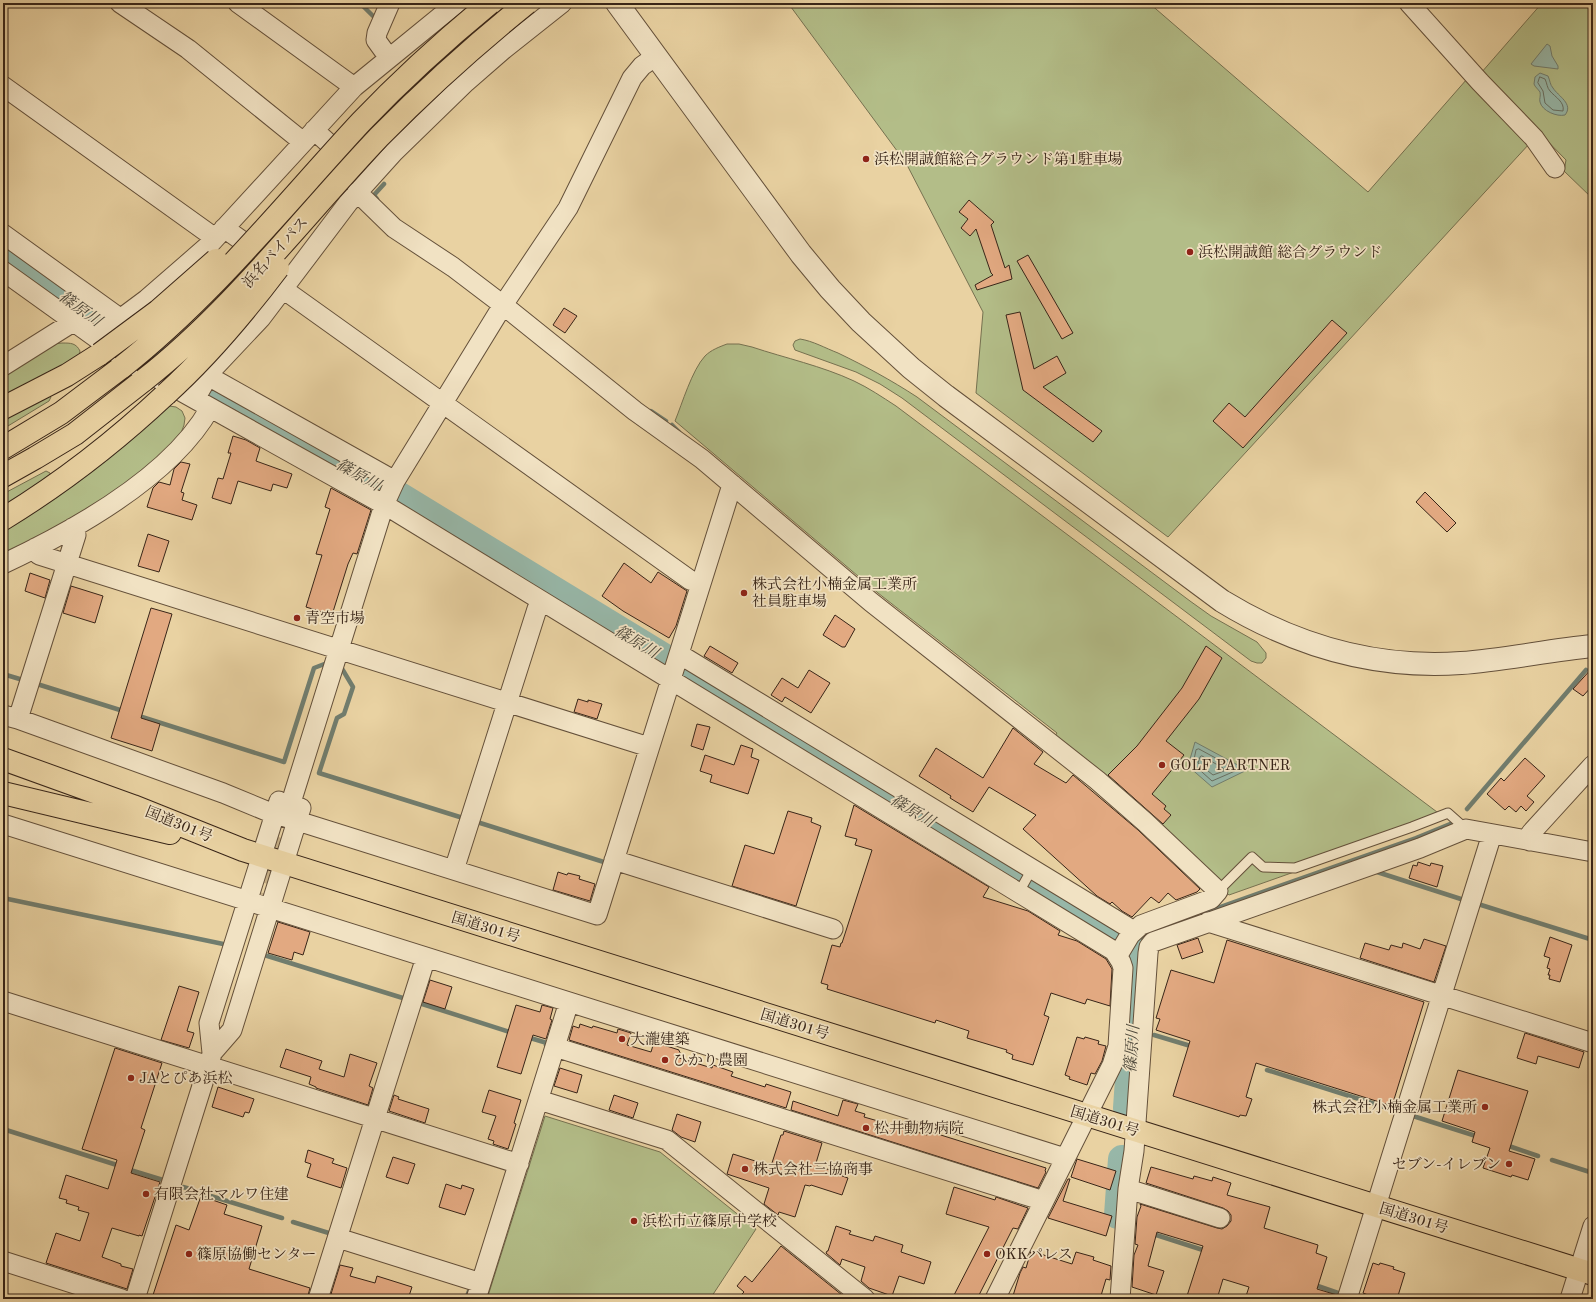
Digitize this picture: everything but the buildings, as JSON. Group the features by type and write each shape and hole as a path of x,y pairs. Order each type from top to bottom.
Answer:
{"highway":[{"name":"浜名バイパス","path":"3,448 61,413 122,367 166,329 199,298 398,85 436,49 490,3"},
{"name":"浜名バイパス","path":"3,476 75,434 144,380 183,347 216,315 415,101 490,33 527,3"},
{"path":"3,408 67,375 111,329 141,324 184,289 249,228 314,174"},
{"path":"3,519 80,467 126,430 166,394 198,362 243,313 283,260 332,190"},
{"name":"国道301号","path":"3,759 133,806 252,853 1586,1272"},
{"path":"3,793 252,853"}],"street":[{"path":"120,3 188,49 308,136 363,186 394,228 452,267 503,305 623,402 690,450 876,606 1097,780 1156,832 1218,892 1211,899 1147,921 1126,942 1108,946 675,666"},
{"path":"238,3 354,86"},
{"path":"389,58 376,40 377,33 390,3"},
{"path":"111,329 178,273 220,233 354,86 457,3"},
{"path":"3,564 72,528 106,508 167,460 201,424 206,386 261,318 363,186 429,116 504,49 562,3"},
{"path":"617,3 801,254 830,289 872,332 911,368 946,396 1222,601 1265,626 1312,644 1336,652 1385,661 1410,664 1460,663 1593,646"},
{"path":"1409,3 1480,82 1534,138 1555,168"},
{"path":"258,907 284,863 287,815 390,492 503,305 568,208 632,78 642,66 656,56"},
{"path":"3,86 220,233 288,283 443,403 690,580 701,583"},
{"path":"3,234 111,329 206,386 390,492 541,601 675,666 1032,871 1126,942"},
{"path":"3,271 74,322 111,329 134,365 206,386 390,492"},
{"path":"3,366 74,322"},
{"path":"72,528 76,535 67,564 11,717 287,815 597,915 731,488 733,486"},
{"path":"35,548 39,555 337,656 507,702 649,747"},
{"path":"454,870 536,609 541,601"},
{"path":"1530,841 1531,833 1593,765"},
{"path":"135,1299 210,1059 232,1030 258,907 252,853 287,815"},
{"path":"3,824 258,907 426,957 1065,1158"},
{"path":"1120,1299 1149,947 1153,942 1420,848 1466,829 1593,852"},
{"path":"1347,1299 1492,834"},
{"path":"614,860 833,929"},
{"path":"1188,907 1201,924 1593,1043"},
{"path":"995,1299 1112,1065 1117,1051 1126,942"},
{"path":"318,1299 426,957"},
{"path":"3,1001 210,1059 376,1119 519,1164"},
{"path":"338,1238 479,1291 569,1002"},
{"path":"555,1047 1044,1201"},
{"path":"539,1100 667,1140 865,1299"},
{"path":"1128,1189 1220,1218"},
{"path":"1570,1299 1586,1272 1593,1226"},
{"path":"3,1261 122,1299"}],"lane":[{"path":"1218,892 1252,857 1263,867 1295,868 1412,827 1448,812 1466,829"},
{"path":"1020,889 1032,871"}],"green space":[{"name":"浜松開誠館 総合グラウンド","path":"788,3 1149,3 1368,192 1467,79 1530,143 1168,537 976,393 983,312 906,163"},
{"path":"1542,3 1593,3 1593,199 1564,171 1566,160 1481,73"},
{"path":"800,339 838,353 888,379 917,397 1190,601 1211,616 1257,642 1266,653 1266,658 1262,663 1251,661 902,398 880,384 856,372 795,350 793,345 795,341"},
{"path":"71,343 75,345 80,351 79,356 3,399 3,375 53,344"},
{"path":"727,344 739,344 752,347 829,371 860,384 896,406 1445,818 1229,895 1171,840 1053,739 1057,733 878,593 675,421 688,387 700,362 710,352"},
{"path":"49,396 51,397 49,401 3,429 3,417"},
{"path":"169,406 176,407 182,411 185,418 184,425 181,433 162,455 102,502 3,556 3,529 162,409"},
{"path":"46,471 50,473 51,477 3,510 3,494"},
{"name":"浜松市立篠原中学校","path":"545,1116 660,1152 756,1229 710,1299 487,1299"}],"water":[{"path":"1547,44 1550,46 1552,56 1558,66 1558,69 1534,66 1531,64"},
{"path":"1540,73 1548,76 1552,87 1564,100 1568,107 1565,115 1550,113 1541,105 1540,92 1534,84 1535,77"},
{"path":"1195,742 1247,770 1212,787 1188,766"}],"waterway":[{"path":"360,3 373,16"},
{"path":"377,199 374,195 384,184"},
{"name":"篠原川","path":"3,253 142,352 398,495 1116,933 1130,948 1137,966 1127,1108"},
{"path":"651,411 666,421"},
{"path":"672,425 679,432"},
{"path":"142,717 284,762 314,668 327,663 327,661"},
{"path":"341,667 353,687 344,714 337,718 319,773 463,818"},
{"path":"1467,809 1586,670"},
{"path":"3,674 23,680"},
{"path":"37,684 120,710"},
{"path":"477,822 607,863"},
{"path":"1206,912 1416,838 1455,822"},
{"path":"1374,871 1464,900"},
{"path":"3,898 228,945"},
{"path":"1478,904 1593,940"},
{"path":"1168,925 1177,922"},
{"path":"1135,956 1142,937 1153,930"},
{"path":"261,954 406,999"},
{"path":"419,1003 513,1033"},
{"path":"1154,1035 1194,1047"},
{"path":"527,1037 547,1043 546,1045"},
{"path":"1267,1070 1397,1111"},
{"path":"1413,1116 1479,1137"},
{"path":"3,1129 120,1166"},
{"path":"1506,1145 1538,1156"},
{"name":"篠原川","path":"1118,1215 1122,1159"},
{"path":"1552,1160 1593,1173"},
{"path":"127,1169 163,1180"},
{"path":"183,1187 194,1190"},
{"path":"201,1193 282,1218"},
{"path":"293,1222 332,1234"},
{"path":"1150,1233 1206,1251"},
{"path":"1312,1284 1341,1294"},
{"path":"466,1299 469,1291"}],"tunnel":[{"path":"257,911 289,809"}],"place":[{"name":"浜松開誠館総合グラウンド第1駐車場","path":"866,159"},
{"name":"浜松開誠館 総合グラウンド","path":"1190,252"},
{"name":"株式会社小楠金属工業所 社員駐車場","path":"744,593"},
{"name":"青空市場","path":"297,618"},
{"name":"GOLF PARTNER","path":"1162,765"},
{"name":"大瀧建築","path":"622,1039"},
{"name":"ひかり農園","path":"665,1060"},
{"name":"JAとぴあ浜松","path":"131,1078"},
{"name":"株式会社小楠金属工業所","path":"1485,1107"},
{"name":"松井動物病院","path":"866,1128"},
{"name":"セブン-イレブン","path":"1509,1164"},
{"name":"株式会社三協商事","path":"745,1169"},
{"name":"有限会社マルワ住建","path":"146,1194"},
{"name":"浜松市立篠原中学校","path":"634,1221"},
{"name":"篠原協働センター","path":"189,1254"},
{"name":"OKKパレス","path":"987,1254"}]}
